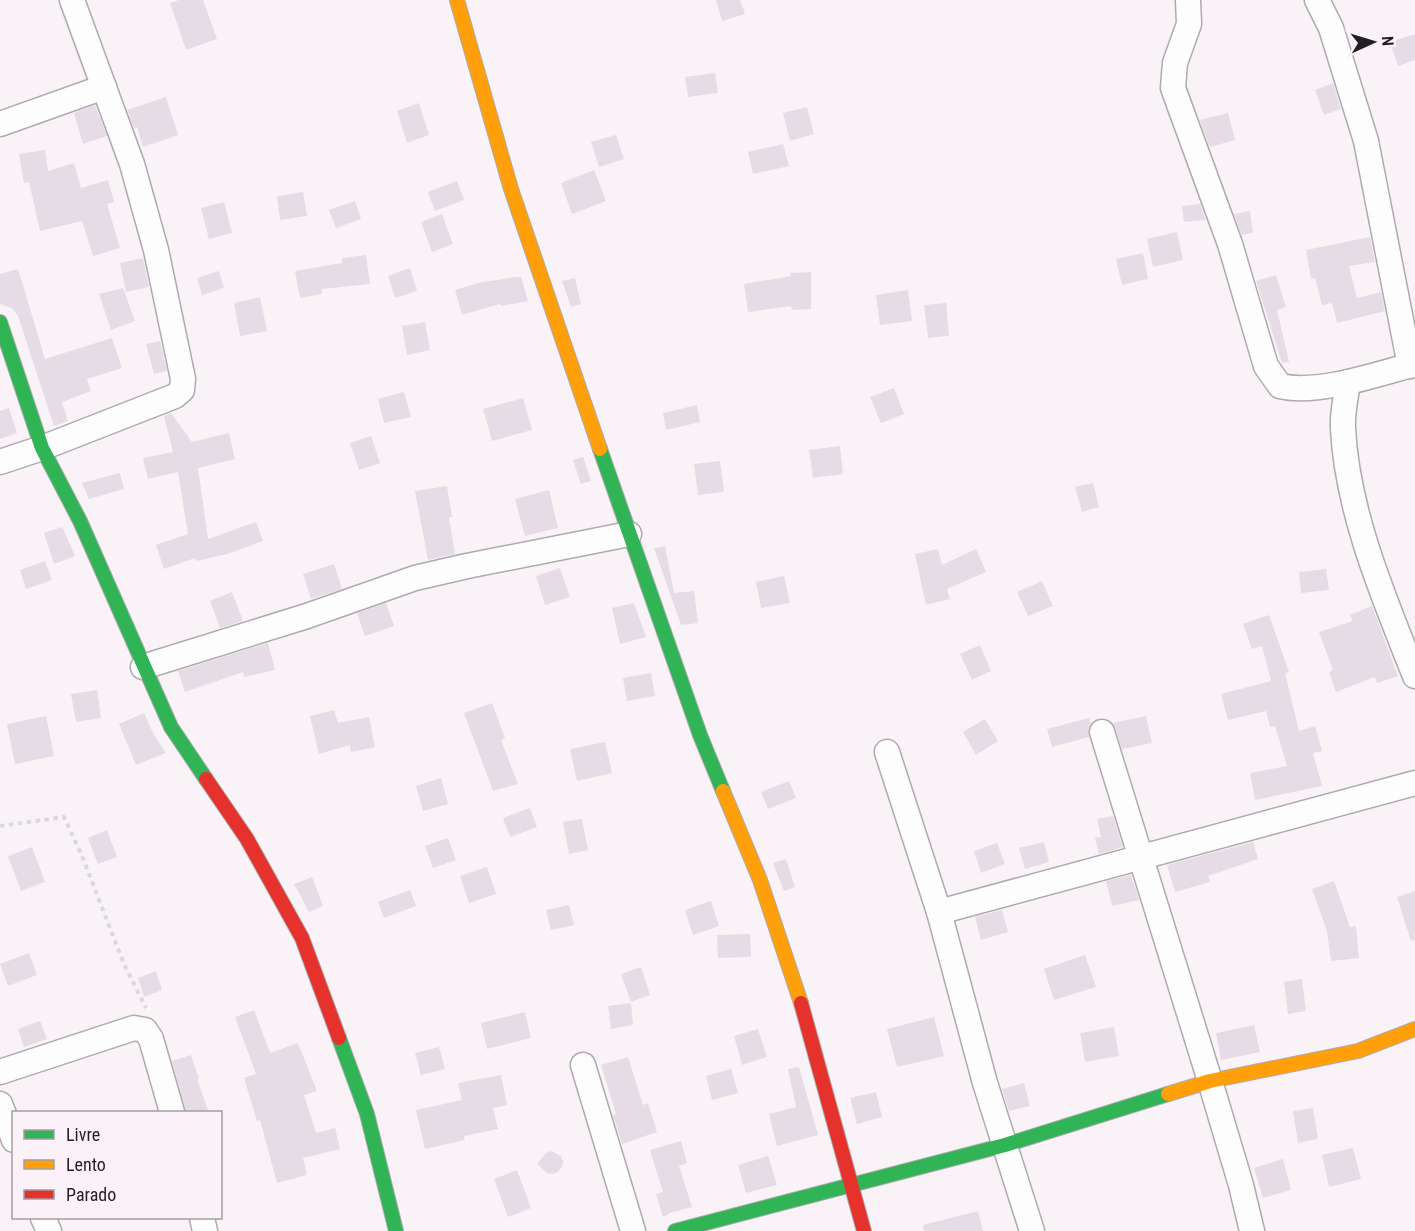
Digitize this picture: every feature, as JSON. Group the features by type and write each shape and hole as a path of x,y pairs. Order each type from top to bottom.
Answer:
{"street":[{"path":"0,462 175,396 182,390 181,368 156,250 132,164 72,0"},
{"path":"456,0 510,189 629,534 700,735 759,880 797,987 864,1231"},
{"path":"1188,0 1189,24 1175,63 1173,88 1230,244 1266,366 1280,386 1296,390 1348,382 1412,365 1366,141 1331,28 1317,0"},
{"path":"0,124 104,87"},
{"path":"0,322 42,448 80,521 171,727 247,839 302,938 367,1114 396,1231"},
{"path":"1348,382 1343,426 1349,474 1378,581 1415,676"},
{"path":"143,667 307,616 415,578 629,534"},
{"path":"1102,732 1210,1081 1241,1185 1252,1231"},
{"path":"887,752 939,912 985,1083 1032,1231"},
{"path":"939,912 1415,783"},
{"path":"0,1072 134,1028 145,1030 151,1039 171,1111"},
{"path":"675,1231 1005,1145 1210,1081 1358,1051 1415,1029"},
{"path":"583,1065 633,1231"},
{"path":"0,1104 12,1135"}],"path":[{"path":"0,826 64,817 82,856 124,964 146,1006 145,1030"}],"building":[{"path":"179,0 203,0 217,39 186,50 170,3"},
{"path":"716,0 740,0 745,14 722,21"},
{"path":"1415,34 1415,60 1398,66 1390,42"},
{"path":"715,73 718,93 688,97 685,77"},
{"path":"1333,83 1341,109 1324,115 1315,90"},
{"path":"166,97 178,135 143,147 137,127 134,128 127,110"},
{"path":"419,103 429,135 407,143 397,111"},
{"path":"95,105 107,136 83,144 74,113"},
{"path":"807,107 814,134 790,141 783,113"},
{"path":"1228,113 1235,140 1210,147 1200,120"},
{"path":"616,135 624,159 599,167 591,142"},
{"path":"783,144 789,166 753,174 748,152"},
{"path":"45,150 48,171 74,163 81,188 108,180 114,202 107,204 120,248 93,256 82,221 40,231 29,182 24,183 19,154"},
{"path":"594,170 606,201 572,214 561,183"},
{"path":"457,181 464,200 435,211 428,192"},
{"path":"303,192 307,216 280,220 277,196"},
{"path":"355,201 361,219 336,228 329,210"},
{"path":"224,202 232,233 209,239 201,208"},
{"path":"1200,204 1206,220 1184,222 1182,206"},
{"path":"1250,211 1253,233 1242,235 1234,214"},
{"path":"442,214 453,244 432,252 421,222"},
{"path":"1177,232 1183,260 1153,267 1147,239"},
{"path":"1370,237 1375,262 1349,266 1357,298 1381,292 1385,311 1337,323 1332,303 1322,305 1315,278 1311,279 1306,250"},
{"path":"1143,253 1148,279 1122,285 1116,259"},
{"path":"366,255 370,284 322,289 322,294 300,298 295,271 342,263 342,258"},
{"path":"143,258 149,287 126,292 120,263"},
{"path":"410,268 417,291 395,298 388,276"},
{"path":"18,269 45,359 112,338 122,368 87,379 91,391 62,402 68,421 54,426 18,316 12,308 0,304 0,274"},
{"path":"219,271 224,288 202,295 197,278"},
{"path":"811,272 811,309 792,310 791,306 748,312 744,284 791,276 790,273"},
{"path":"1276,275 1286,307 1277,310 1289,362 1282,363 1256,281"},
{"path":"521,277 528,301 501,306 500,304 462,315 455,290 478,283"},
{"path":"575,278 581,304 571,307 562,281"},
{"path":"123,288 135,321 111,330 99,294"},
{"path":"908,290 912,321 880,325 876,295"},
{"path":"260,297 267,331 240,336 234,303"},
{"path":"946,303 949,336 928,338 924,305"},
{"path":"425,322 430,350 407,355 402,326"},
{"path":"160,341 167,371 154,374 146,344"},
{"path":"894,388 904,414 881,423 870,397"},
{"path":"404,392 411,417 384,423 378,399"},
{"path":"523,398 532,430 492,441 483,409"},
{"path":"697,405 700,422 666,430 663,413"},
{"path":"9,408 17,433 0,439 0,411"},
{"path":"171,413 192,442 229,433 235,459 198,468 208,539 256,522 263,541 227,554 196,561 195,558 164,569 156,545 188,534 178,472 148,479 143,458 173,452 164,416"},
{"path":"371,436 380,463 359,470 350,443"},
{"path":"840,446 843,474 813,478 809,450"},
{"path":"583,457 591,481 581,484 573,460"},
{"path":"720,461 724,492 698,495 694,464"},
{"path":"120,473 124,489 89,499 82,483"},
{"path":"1093,483 1099,507 1082,512 1075,487"},
{"path":"447,486 455,554 428,560 415,491"},
{"path":"549,490 558,528 525,536 515,499"},
{"path":"62,527 75,556 54,564 44,533"},
{"path":"665,546 674,593 694,591 698,623 681,625 654,548"},
{"path":"938,549 942,565 976,549 986,572 947,589 950,599 926,605 915,554"},
{"path":"45,561 52,580 26,589 20,570"},
{"path":"334,564 342,589 311,599 303,574"},
{"path":"560,568 570,597 545,605 536,576"},
{"path":"1326,569 1329,590 1301,593 1299,572"},
{"path":"784,576 790,603 761,608 756,582"},
{"path":"1042,581 1053,606 1028,616 1017,592"},
{"path":"232,592 243,621 220,628 210,601"},
{"path":"386,603 394,626 365,636 357,613"},
{"path":"634,603 646,637 620,644 612,608"},
{"path":"1372,606 1398,676 1377,683 1375,677 1336,692 1329,672 1333,670 1319,632 1353,621 1350,615"},
{"path":"1269,615 1289,672 1285,673 1299,731 1315,726 1322,751 1313,753 1322,786 1255,800 1250,773 1287,766 1275,726 1270,727 1266,711 1228,720 1221,694 1271,681 1262,646 1252,649 1243,624"},
{"path":"268,643 275,670 244,677 243,672 185,692 178,671"},
{"path":"980,645 991,671 972,680 960,654"},
{"path":"651,673 655,696 627,701 623,678"},
{"path":"97,690 101,718 76,722 71,694"},
{"path":"492,703 505,738 501,740 518,784 493,791 464,713"},
{"path":"334,710 338,723 369,717 375,747 351,752 350,745 319,754 310,716"},
{"path":"144,713 154,735 166,753 136,765 119,724"},
{"path":"46,716 54,756 15,764 7,724"},
{"path":"1146,716 1152,743 1122,749 1113,723"},
{"path":"1089,718 1091,724 1088,729 1089,737 1052,747 1047,729"},
{"path":"985,719 998,741 976,755 963,732"},
{"path":"605,742 612,773 577,781 570,749"},
{"path":"441,778 448,804 423,811 416,786"},
{"path":"789,781 796,798 768,809 761,792"},
{"path":"530,808 537,827 510,837 503,818"},
{"path":"1113,816 1123,847 1099,854 1095,838 1101,837 1097,819"},
{"path":"582,819 588,850 569,854 563,822"},
{"path":"107,830 117,857 98,864 88,838"},
{"path":"448,838 456,860 433,868 425,846"},
{"path":"1044,842 1049,862 1025,869 1019,848"},
{"path":"1253,842 1258,859 1208,876 1210,882 1175,892 1167,865"},
{"path":"997,843 1005,864 981,873 974,851"},
{"path":"32,847 45,882 21,891 8,856"},
{"path":"786,859 795,887 784,891 773,863"},
{"path":"487,867 496,894 469,903 460,876"},
{"path":"1131,875 1139,900 1112,906 1106,881"},
{"path":"312,877 323,906 309,912 294,884"},
{"path":"1334,881 1350,927 1356,926 1359,958 1331,961 1327,931 1312,889"},
{"path":"410,890 416,906 384,918 378,902"},
{"path":"1415,891 1415,940 1411,941 1397,897"},
{"path":"711,901 719,926 693,935 685,910"},
{"path":"569,905 574,925 551,930 546,910"},
{"path":"1002,910 1008,932 981,940 975,917"},
{"path":"750,934 751,957 718,958 717,935"},
{"path":"29,953 37,975 8,986 0,964"},
{"path":"1085,955 1096,987 1054,1000 1044,969"},
{"path":"641,967 650,995 631,1002 621,974"},
{"path":"156,971 162,990 144,997 138,978"},
{"path":"1302,979 1306,1011 1288,1014 1284,982"},
{"path":"631,1003 633,1025 611,1029 608,1006"},
{"path":"254,1010 270,1053 298,1043 317,1091 304,1095 316,1133 335,1128 340,1149 303,1158 307,1175 277,1183 260,1120 257,1121 244,1078 256,1074 235,1017"},
{"path":"525,1012 531,1038 487,1049 481,1023"},
{"path":"934,1017 944,1056 897,1067 887,1029"},
{"path":"40,1021 47,1039 24,1047 18,1029"},
{"path":"1254,1025 1260,1052 1221,1060 1216,1033"},
{"path":"1114,1027 1119,1056 1085,1062 1080,1033"},
{"path":"758,1029 767,1057 742,1065 734,1036"},
{"path":"439,1047 445,1069 421,1075 415,1053"},
{"path":"191,1055 208,1111 185,1111 172,1061"},
{"path":"628,1057 643,1105 648,1103 657,1132 622,1144 613,1115 616,1114 601,1065"},
{"path":"799,1067 818,1135 777,1146 769,1114 796,1107 788,1069"},
{"path":"731,1069 738,1093 712,1100 706,1076"},
{"path":"501,1075 507,1105 493,1108 498,1129 464,1136 465,1140 425,1149 416,1110 462,1100 458,1083"},
{"path":"1024,1083 1030,1106 1009,1111 1002,1089"},
{"path":"876,1092 882,1117 857,1124 850,1098"},
{"path":"1313,1108 1318,1139 1298,1143 1293,1111"},
{"path":"681,1141 687,1163 679,1166 692,1207 663,1217 656,1194 663,1192 650,1150"},
{"path":"1353,1148 1361,1179 1329,1187 1322,1155"},
{"path":"551,1151 561,1156 563,1162 558,1172 553,1174 547,1173 537,1164 545,1154"},
{"path":"768,1156 777,1185 746,1193 738,1165"},
{"path":"1283,1159 1291,1190 1263,1198 1254,1168"},
{"path":"517,1170 531,1208 508,1217 494,1179"},
{"path":"978,1211 983,1231 924,1231 923,1225"}],"traffic: fast":[{"path":"0,322 42,448 80,521 171,727 206,779"},
{"path":"600,449 700,735 723,791"},
{"path":"339,1038 367,1114 396,1231"},
{"path":"675,1231 1005,1145 1168,1094"}],"traffic: slow":[{"path":"457,0 511,189 600,449"},
{"path":"723,791 760,880 801,1003"},
{"path":"1168,1094 1210,1081 1358,1051 1415,1029"}],"traffic: jam":[{"path":"206,779 247,839 302,938 339,1038"},
{"path":"801,1003 864,1231"}]}
